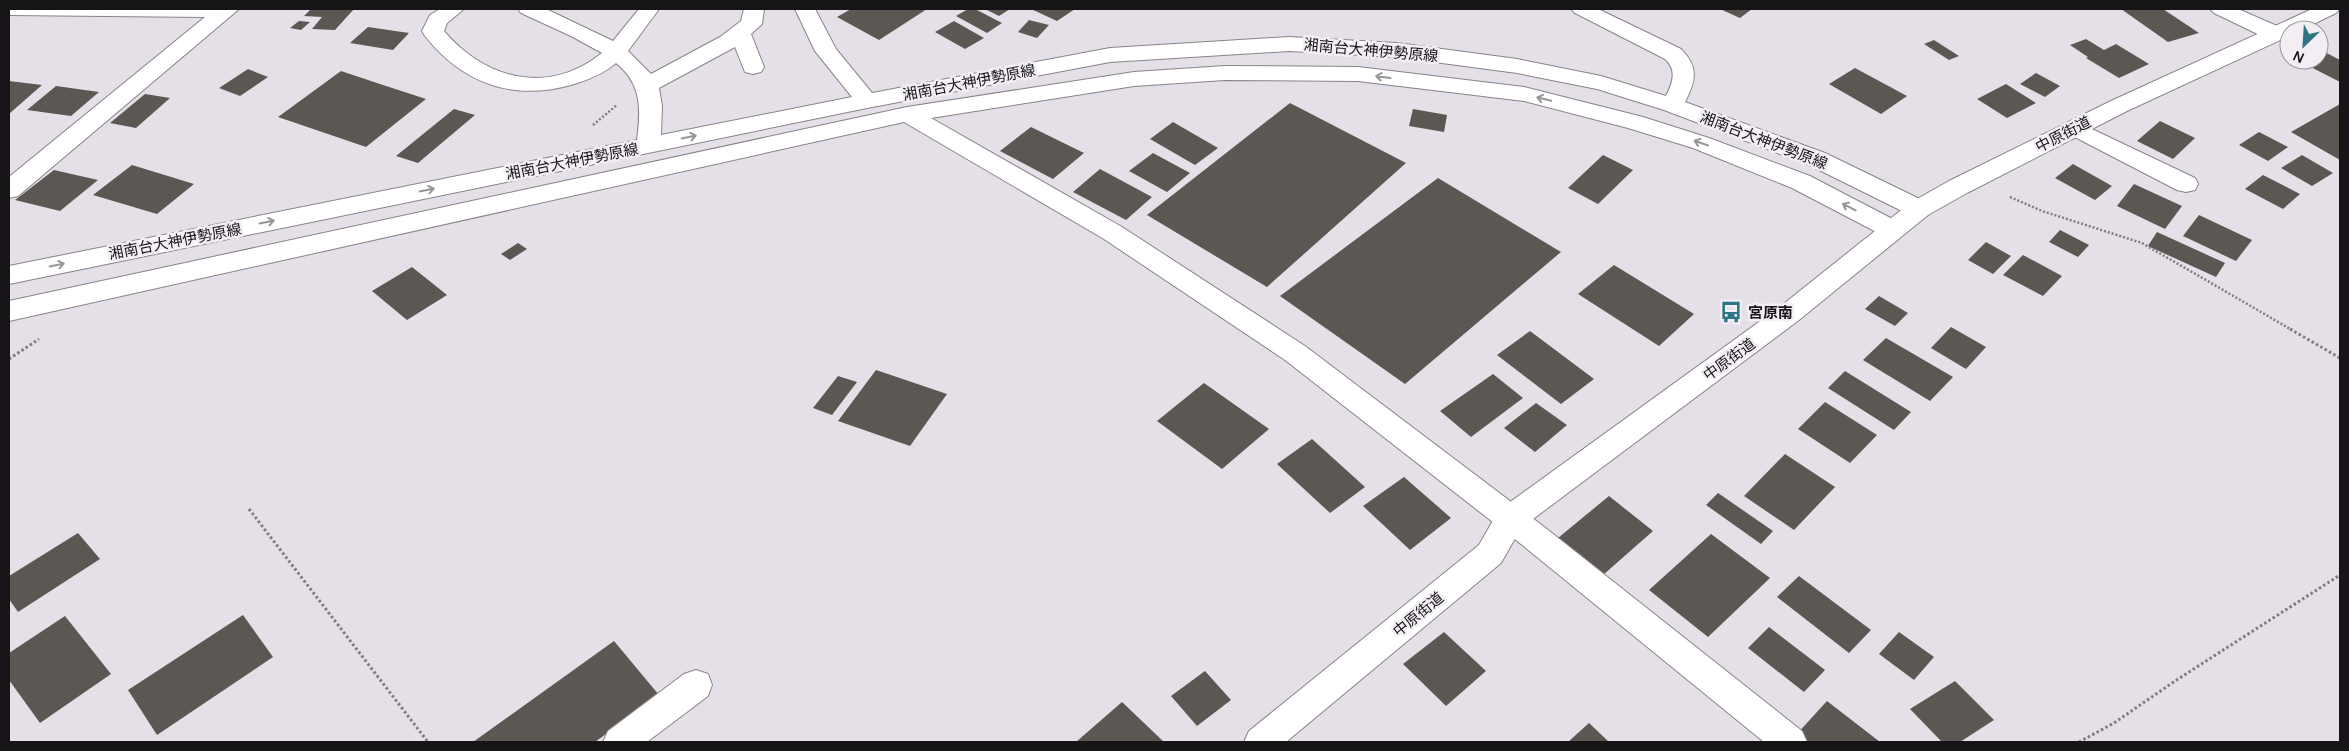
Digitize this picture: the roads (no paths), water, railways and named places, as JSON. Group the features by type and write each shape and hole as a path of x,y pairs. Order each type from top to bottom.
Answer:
{"street":[{"path":"9,9 227,10"},
{"path":"453,9 438,20 433,31 442,45 473,67 502,82 525,87 547,86 586,73 615,51 649,9"},
{"path":"528,9 572,27 615,51 636,71 646,86 651,103 648,146"},
{"path":"646,86 709,53 740,33 751,24 754,9"},
{"path":"805,9 826,51 867,101"},
{"path":"1582,9 1674,54 1682,61 1685,70 1684,82 1672,105"},
{"path":"2221,9 2276,34"},
{"name":"中原街道","path":"1261,742 1490,554 1510,519 1790,313 1919,209 2074,128 2328,9"},
{"path":"9,190 227,10"},
{"path":"740,33 753,67"},
{"name":"湘南台大神伊勢原線","path":"9,275 867,101 1110,55 1288,44 1397,50 1517,66 1601,83 1672,105 1817,159 1919,209"},
{"name":"湘南台大神伊勢原線","path":"9,311 907,114 1134,79 1225,73 1368,75 1524,94 1635,122 1701,143 1801,182 1893,230"},
{"path":"907,114 1112,232 1295,353 1510,519 1790,742"},
{"path":"2074,128 2186,184"},
{"path":"620,742 696,685"}],"place":[{"name":"宮原南","path":"1731,312"}]}
